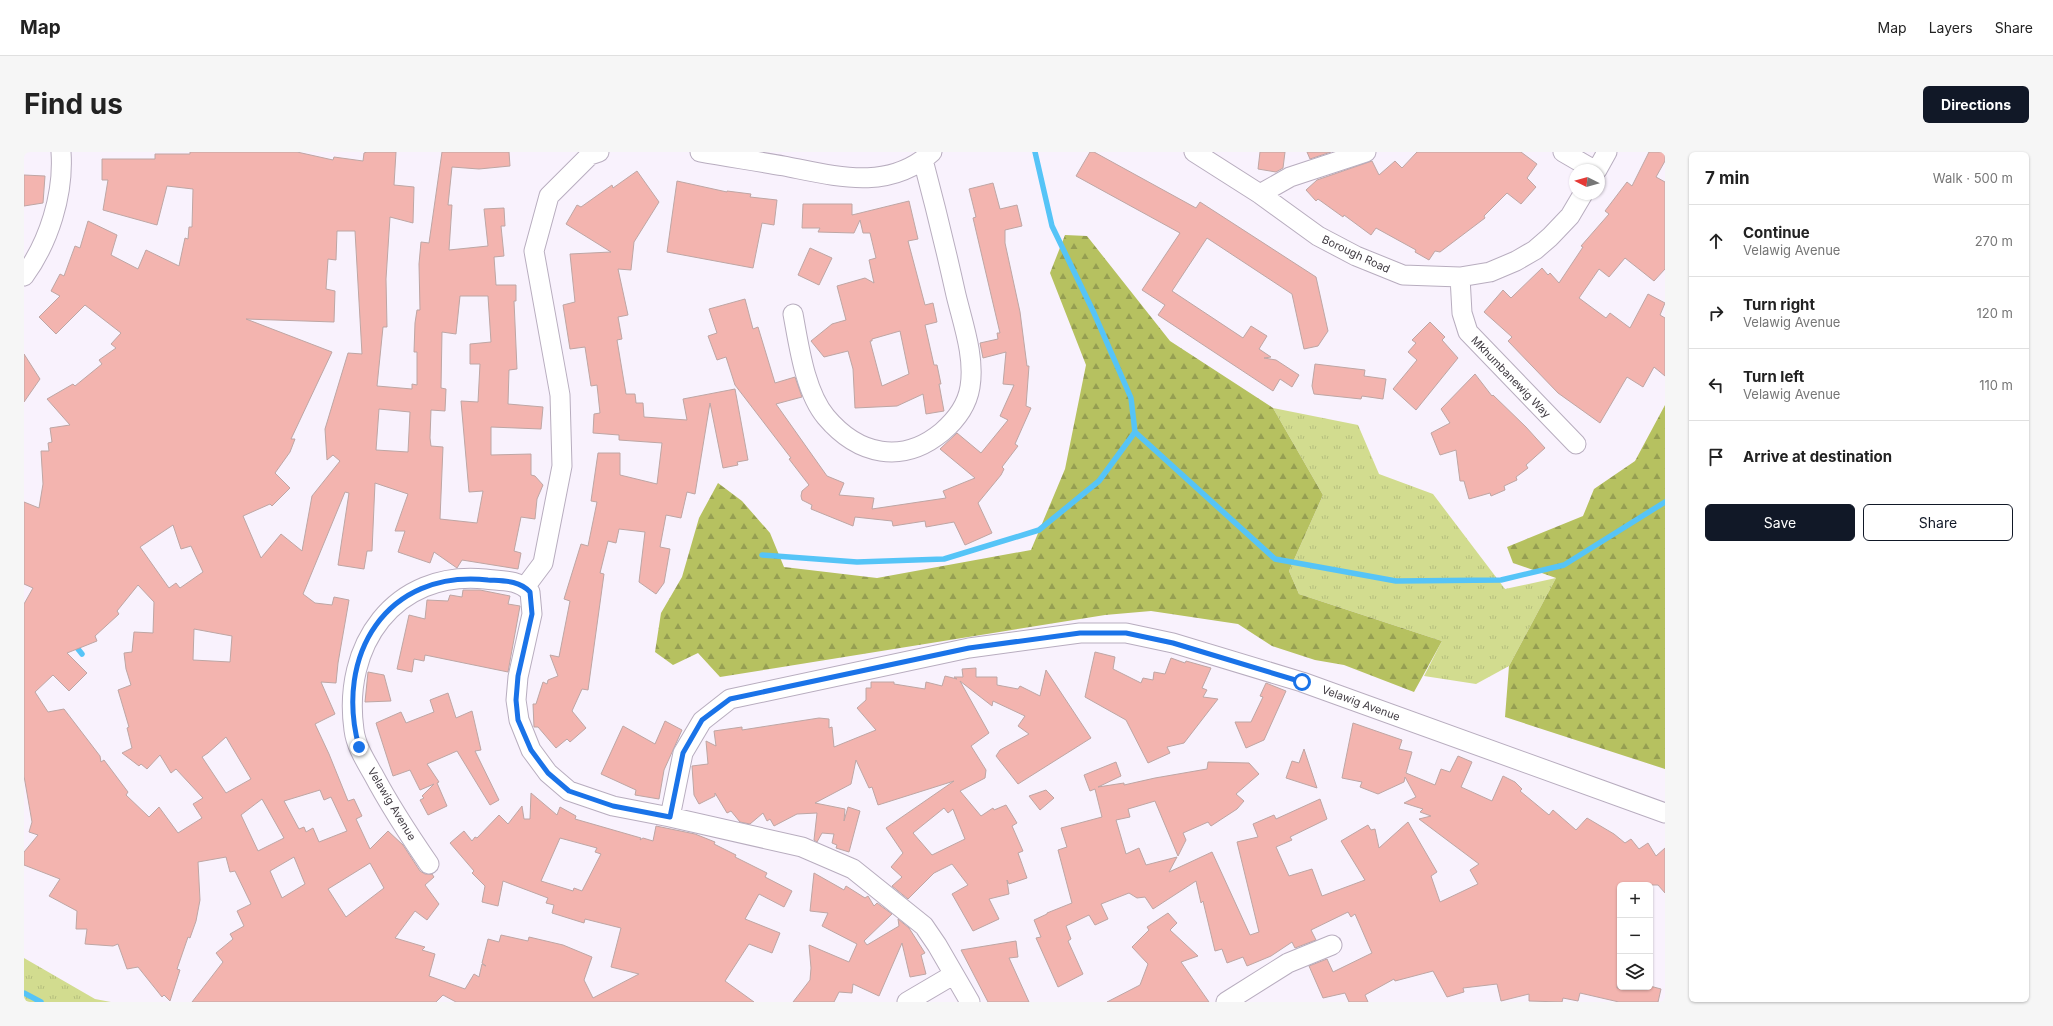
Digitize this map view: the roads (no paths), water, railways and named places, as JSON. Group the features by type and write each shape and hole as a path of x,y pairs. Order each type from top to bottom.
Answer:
{"street":[{"path":"24,276 41,247 52,220 59,191 61,152"},
{"path":"599,152 590,155 549,196 534,251 560,395 562,466 543,564 525,587 530,592 532,614 518,676 516,700 518,720 531,750 548,773 569,791 613,806 670,817 802,847 853,869 924,926 937,945 970,1002"},
{"path":"700,152 835,177 862,179 892,174 928,156 967,339 971,372 970,388 965,404 953,422 933,439 916,448 899,453 875,451 855,442 838,430 825,416 813,397 801,354 793,314"},
{"name":"Borough Road","path":"1194,152 1260,194 1318,236 1356,256 1403,275 1460,278 1490,272 1516,261 1535,250 1570,216 1579,200"},
{"path":"1260,194 1290,177 1366,152"},
{"path":"1563,152 1585,164"},
{"path":"1600,164 1607,152"},
{"name":"Mkhumbanewig Way","path":"1460,278 1462,313 1468,332 1576,444"},
{"name":"Velawig Avenue","path":"430,864 394,812 359,747 354,731 352,712 354,682 358,660 367,638 382,617 398,600 421,588 444,581 476,578 518,583 525,587"},
{"name":"Velawig Avenue","path":"670,817 683,753 702,720 730,699 969,648 1080,633 1126,633 1173,643 1279,675 1665,813"},
{"path":"1226,1002 1288,963 1332,945"},
{"path":"907,1002 953,975"}],"waterway":[{"path":"1035,152 1052,226 1094,313 1131,398 1135,432"},
{"path":"762,555 857,562 944,559 1039,530 1099,481 1135,432 1275,559 1396,581 1501,580 1564,565 1665,502"},
{"path":"74,644 82,654"},
{"path":"24,993 41,1002"}]}
